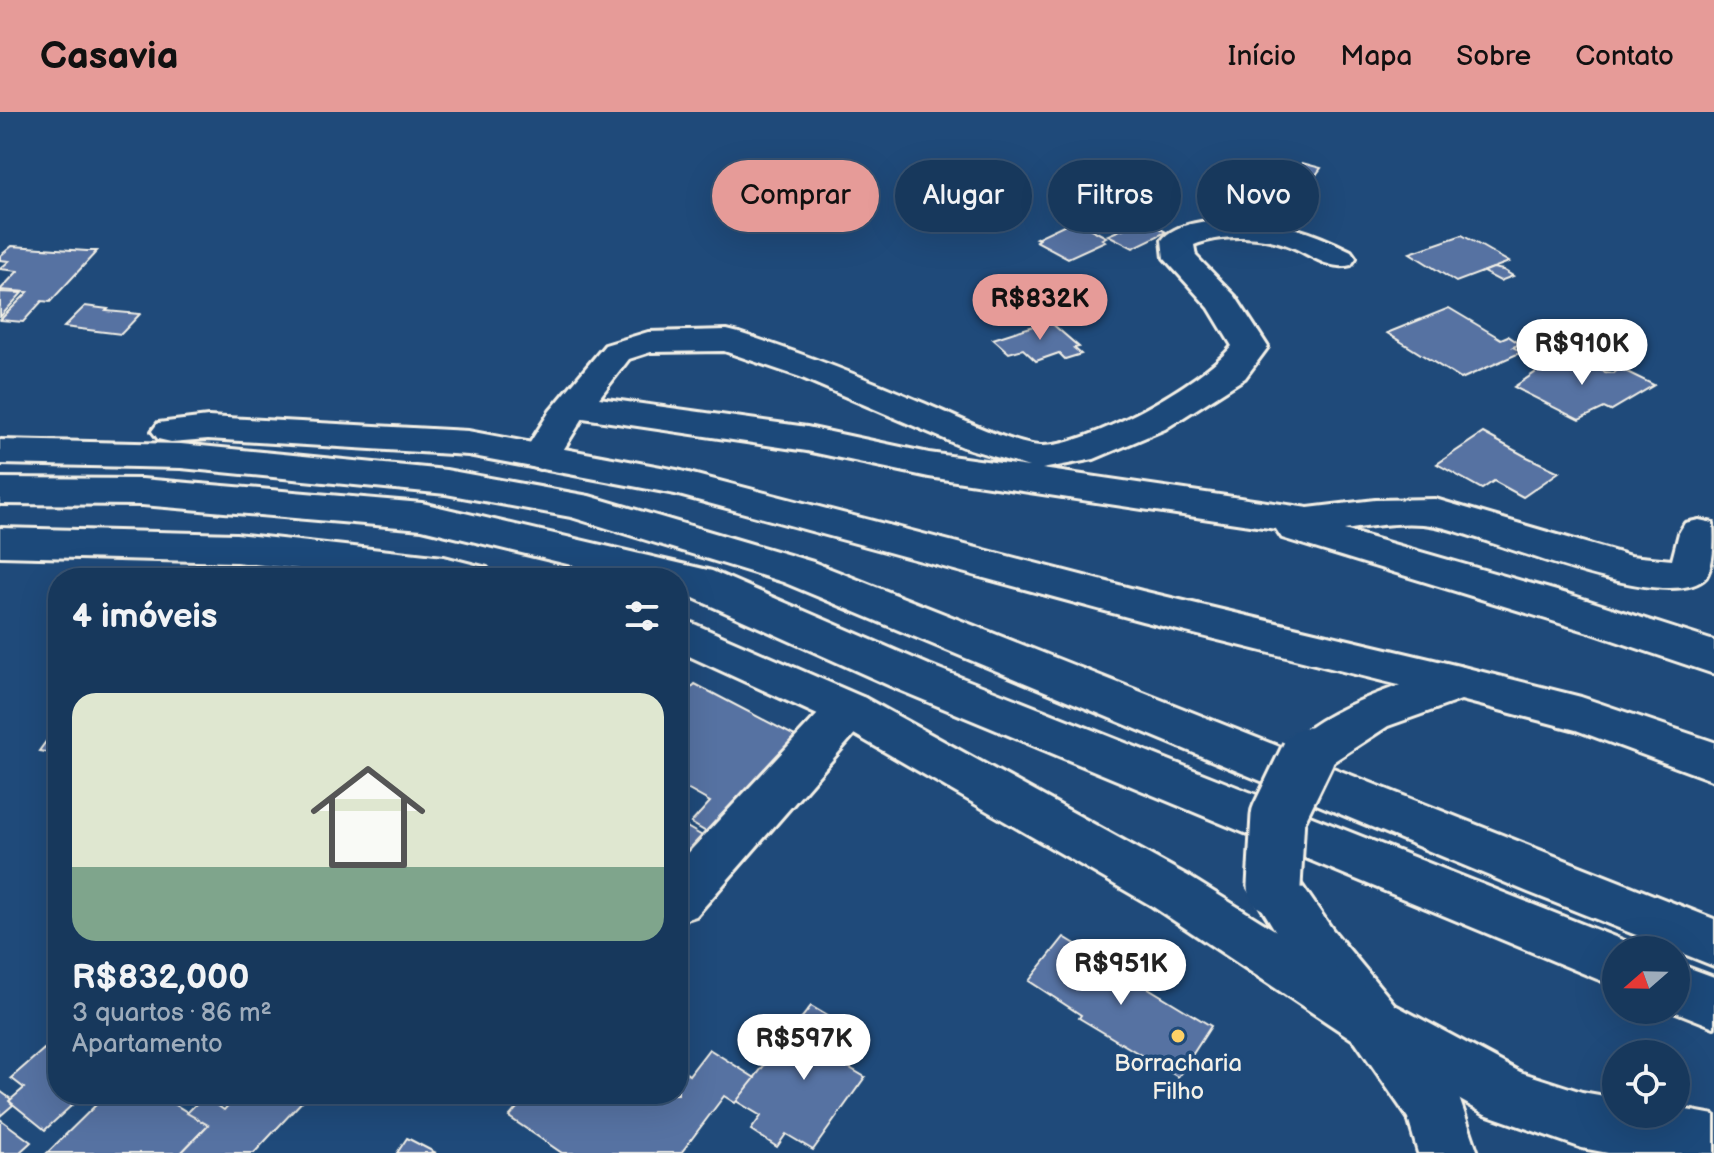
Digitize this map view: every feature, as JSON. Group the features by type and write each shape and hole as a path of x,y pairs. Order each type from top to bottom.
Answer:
{"main road":[{"path":"540,457 574,406 617,352 648,342 727,340 813,369 976,439 1039,458 1080,451 1152,421 1232,370 1250,347 1223,303 1180,258 1178,240 1192,233 1235,228 1289,235 1340,258"},
{"path":"574,406 807,439 929,465 1308,521 1375,513 1435,512 1628,570 1665,576 1680,575 1691,567 1699,533"},
{"path":"0,449 208,428 468,443 677,482 1142,606 1581,714 1661,740 1714,762"},
{"path":"0,449 181,456 446,482 575,505 798,572 1714,943"},
{"path":"0,491 142,492 422,516 642,568"},
{"path":"1241,511 1414,567 1662,639 1714,658"},
{"path":"0,542 236,548 417,568"},
{"path":"688,579 913,677 1602,956"},
{"path":"688,638 849,710 1170,891 1375,1023 1506,1095 1582,1120 1691,1141"},
{"path":"1448,1153 1434,1106 1375,1023 1313,945 1274,886 1278,816 1308,754 1372,714 1459,683"},
{"path":"688,889 849,710"},
{"path":"1661,740 1714,789"},
{"path":"1690,993 1714,1002"}],"building":[{"path":"1049,232 1097,232 1106,237 1102,239 1105,241 1068,258 1036,241 1039,239 1036,238"},
{"path":"1115,232 1166,232 1133,248 1108,235"},
{"path":"1462,235 1509,262 1456,282 1410,253"},
{"path":"12,246 97,251 50,302 42,301 23,322 0,320 28,292 0,290 18,271 0,269 9,261 0,260 0,256"},
{"path":"1493,268 1513,276 1500,281 1483,272"},
{"path":"0,292 22,293 0,317"},
{"path":"85,306 140,314 121,334 64,327"},
{"path":"1449,308 1501,339 1508,336 1520,344 1513,347 1522,352 1461,379 1387,333"},
{"path":"1049,321 1079,347 1074,348 1081,354 1065,359 1059,353 1036,361 1023,349 1009,353 993,339"},
{"path":"1566,352 1605,372 1613,373 1619,368 1654,385 1610,411 1604,408 1579,420 1514,387"},
{"path":"1483,433 1559,472 1523,497 1494,481 1482,489 1437,464"},
{"path":"695,684 797,737 708,833 691,823 710,802 688,790 688,691"},
{"path":"48,739 48,752 39,751"},
{"path":"688,828 704,837 688,854"},
{"path":"1064,937 1211,1026 1178,1077 1079,1018 1081,1015 1029,981"},
{"path":"811,1006 858,1034 838,1061 865,1077 813,1150 786,1134 777,1147 751,1130 761,1116 736,1101"},
{"path":"44,1049 48,1052 48,1104 73,1104 45,1130 9,1101 24,1088 11,1078"},
{"path":"709,1049 755,1078 735,1103 724,1096 681,1153 562,1153 509,1117 520,1104 688,1104 689,1075"},
{"path":"0,1091 11,1099 9,1101 13,1105 0,1116"},
{"path":"97,1104 174,1104 208,1125 181,1153 47,1153"},
{"path":"196,1104 215,1104 224,1110 229,1104 300,1104 254,1153 181,1153 208,1125 187,1113"},
{"path":"0,1119 31,1142 19,1153 0,1153"},
{"path":"407,1138 436,1153 397,1153"}],"place":[{"name":"Borracharia Filho","path":"1178,1036"}]}
